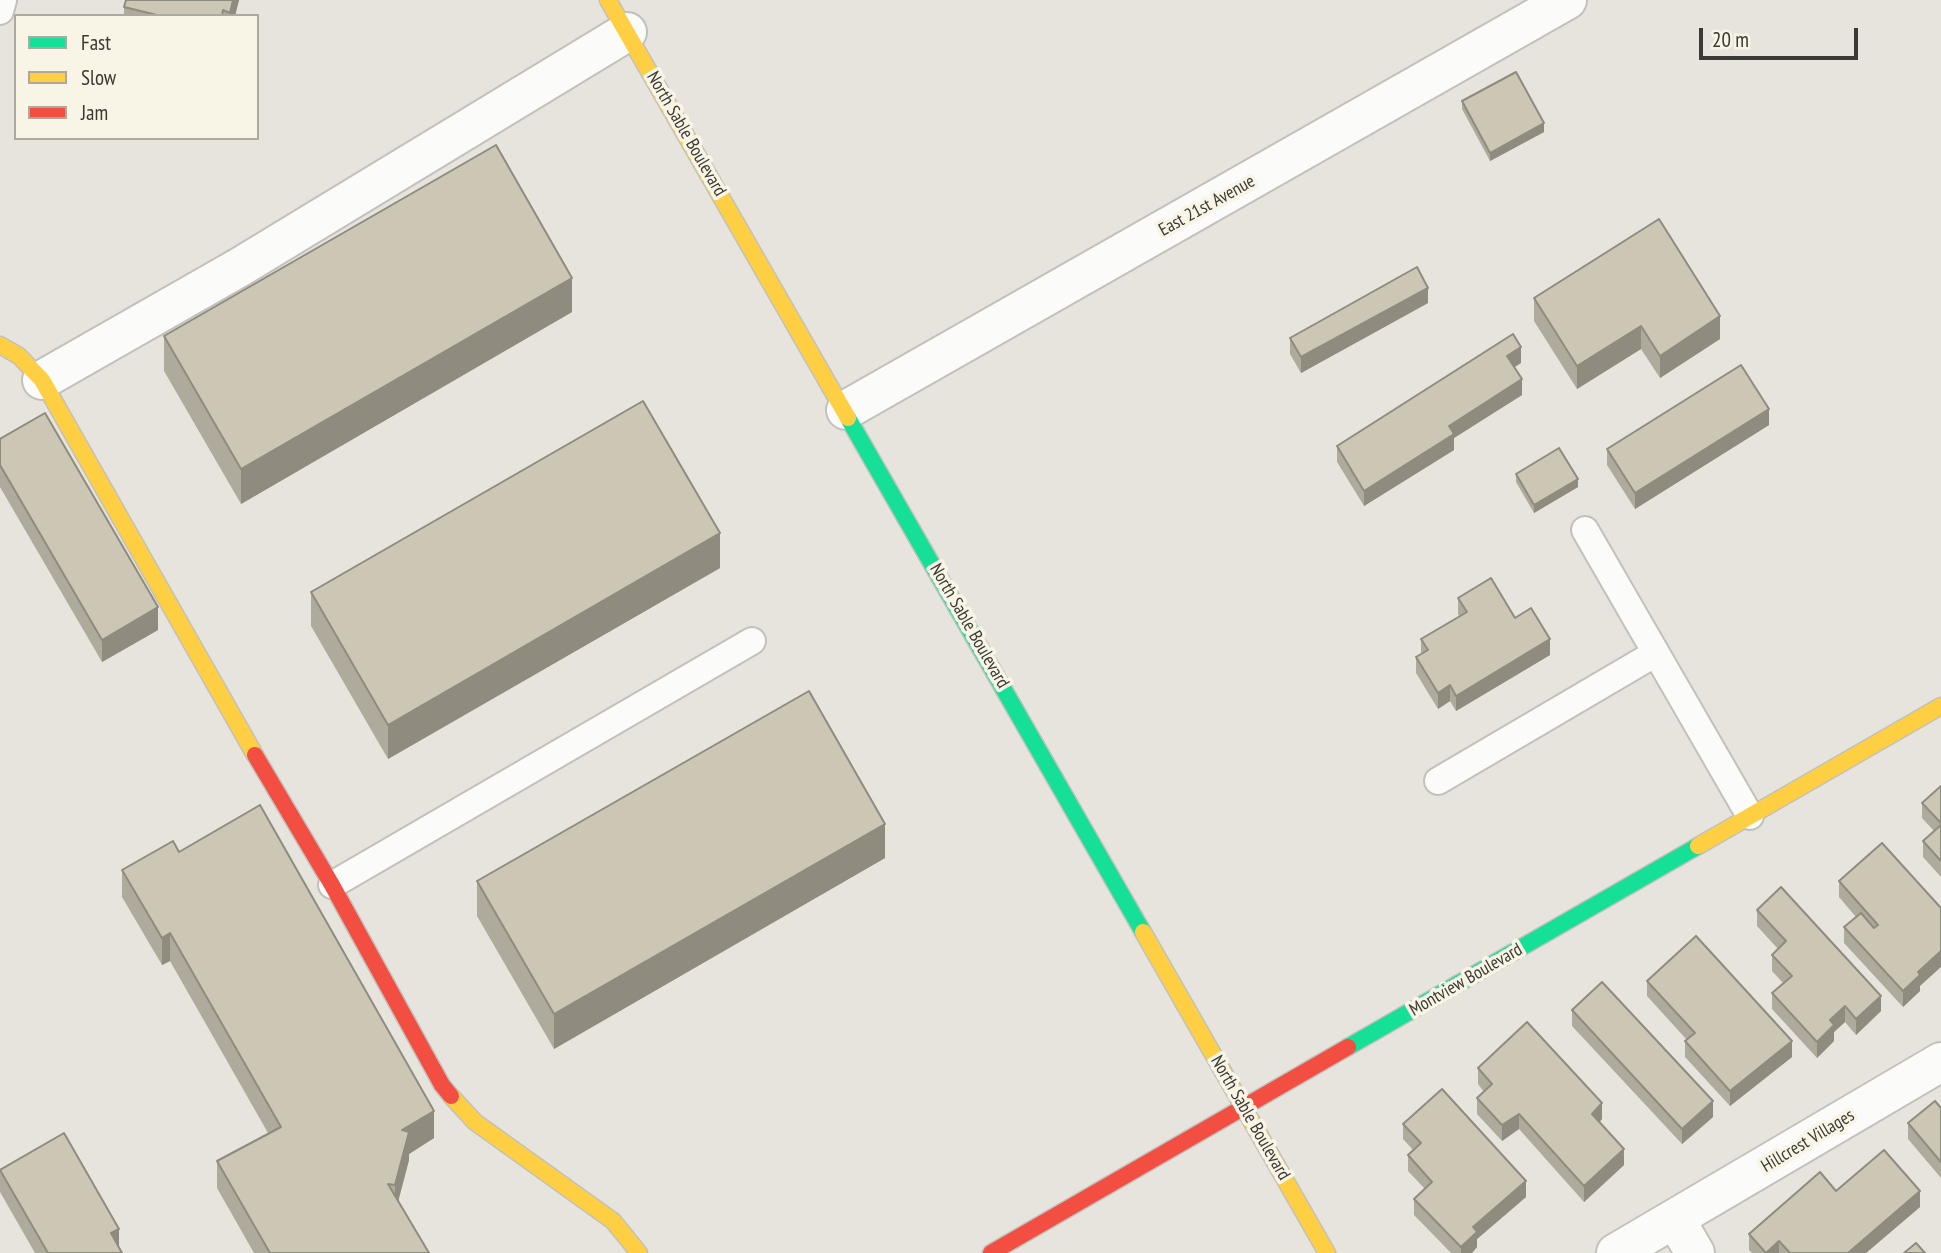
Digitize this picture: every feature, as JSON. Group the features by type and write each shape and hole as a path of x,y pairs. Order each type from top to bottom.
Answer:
{"street":[{"name":"East 21st Avenue","path":"846,410 1567,0"},
{"name":"North Sable Boulevard","path":"618,16 1327,1253"},
{"path":"42,380 240,267 618,16"},
{"path":"0,345 19,356 42,380 197,658 332,885 442,1085 475,1122 613,1221 639,1253"},
{"name":"Montview Boulevard","path":"991,1253 1941,706"},
{"name":"Hillcrest Villages","path":"1616,1253 1941,1062"},
{"path":"1675,1219 1695,1253"}],"lane":[{"path":"0,11 4,0"},
{"path":"1585,530 1750,816"},
{"path":"332,885 752,641"},
{"path":"1438,781 1656,653"}],"building":[{"path":"126,0 233,0 230,13 223,10 222,14 153,14 124,7"},
{"path":"1516,72 1544,123 1490,153 1462,101"},
{"path":"496,145 572,278 241,469 164,336"},
{"path":"1659,219 1720,316 1660,356 1641,326 1577,366 1534,298"},
{"path":"1417,267 1428,288 1301,357 1290,338"},
{"path":"1513,334 1521,347 1507,356 1522,379 1449,426 1454,434 1364,491 1337,446"},
{"path":"1741,365 1769,409 1635,493 1607,449"},
{"path":"643,401 720,533 388,725 311,592"},
{"path":"45,413 158,607 102,640 0,465 0,439"},
{"path":"1559,448 1578,479 1534,505 1516,474"},
{"path":"1491,578 1515,618 1531,608 1550,639 1456,696 1450,685 1438,693 1416,657 1428,650 1421,639 1467,612 1458,598"},
{"path":"809,691 885,824 554,1014 477,881"},
{"path":"1941,786 1941,823 1922,803"},
{"path":"260,805 434,1111 402,1130 409,1132 395,1185 388,1184 429,1253 270,1253 217,1161 281,1127 170,933 162,938 122,870 173,841 179,852"},
{"path":"1941,825 1941,861 1923,841"},
{"path":"1882,843 1941,908 1941,951 1918,972 1920,975 1903,991 1844,927 1861,913 1874,928 1878,925 1839,881"},
{"path":"1781,887 1881,996 1856,1019 1845,1006 1830,1020 1834,1025 1817,1042 1772,993 1792,976 1772,955 1786,941 1757,910"},
{"path":"1696,936 1792,1041 1730,1091 1685,1041 1695,1033 1647,981"},
{"path":"1602,982 1713,1101 1682,1129 1572,1010"},
{"path":"1527,1022 1602,1103 1592,1114 1624,1149 1584,1186 1519,1114 1502,1125 1477,1098 1492,1084 1478,1068"},
{"path":"1442,1089 1526,1181 1473,1227 1477,1232 1461,1247 1414,1199 1432,1182 1408,1155 1421,1143 1403,1124"},
{"path":"1935,1101 1941,1108 1941,1162 1908,1123"},
{"path":"64,1133 119,1229 111,1233 122,1253 48,1253 0,1170"},
{"path":"1884,1150 1920,1191 1848,1253 1790,1253 1779,1241 1766,1253 1749,1234 1820,1172 1836,1191"},
{"path":"1916,1243 1925,1253 1904,1253"}],"traffic: fast":[{"path":"848,418 1143,932"},
{"path":"1348,1047 1698,846"}],"traffic: slow":[{"path":"608,0 848,418"},
{"path":"0,345 19,356 42,380 255,755"},
{"path":"1698,846 1941,706"},
{"path":"1143,932 1327,1253"},
{"path":"451,1096 475,1122 613,1221 639,1253"}],"traffic: jam":[{"path":"255,755 332,885 442,1085 451,1096"},
{"path":"991,1253 1348,1047"}]}
